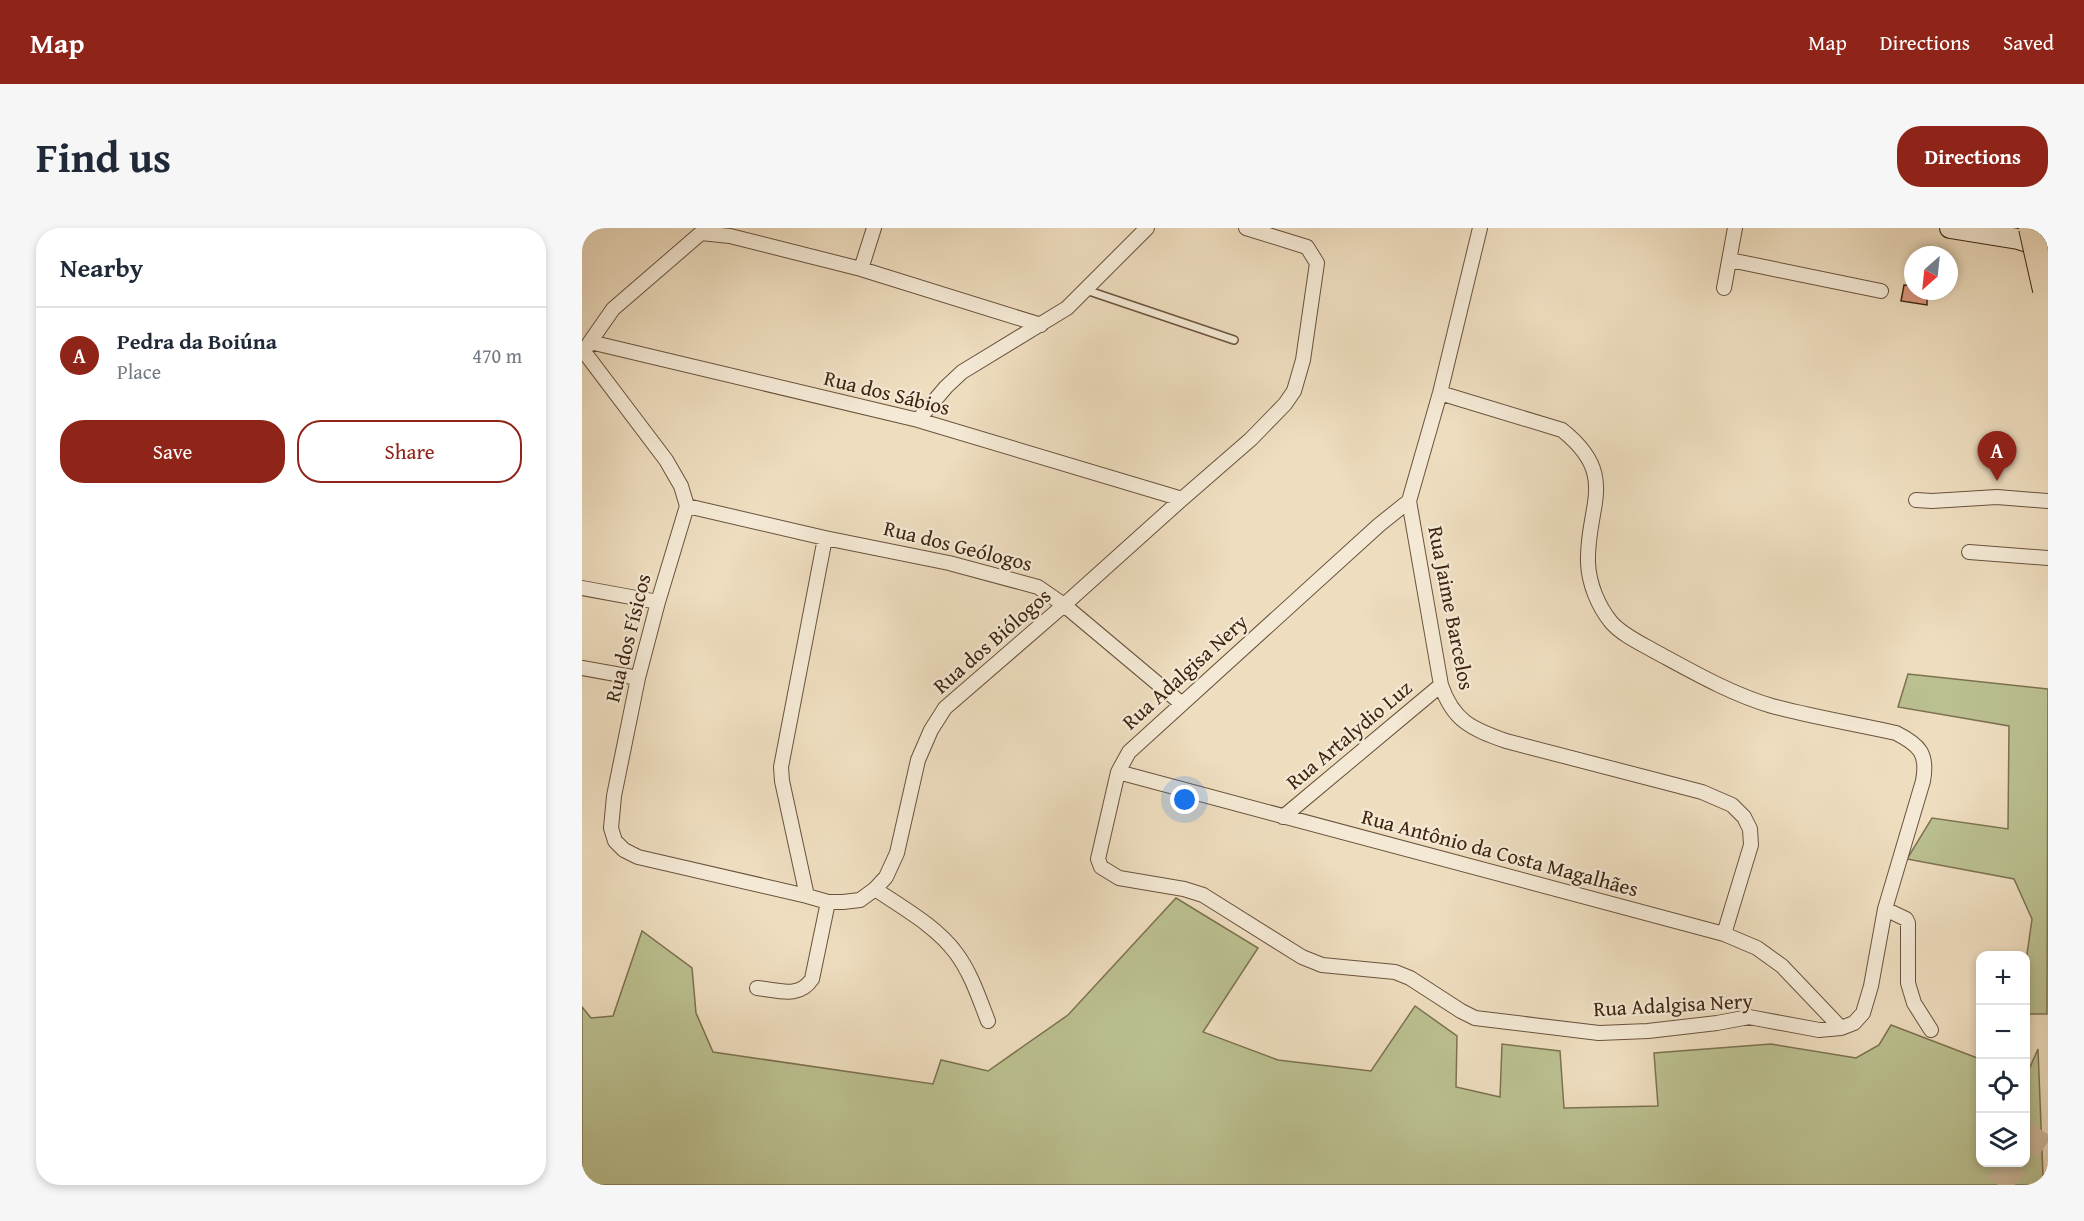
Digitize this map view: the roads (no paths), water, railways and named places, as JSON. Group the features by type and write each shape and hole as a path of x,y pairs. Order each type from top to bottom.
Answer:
{"highway":[{"path":"2032,228 2046,290"}],"street":[{"path":"861,269 874,228"},
{"path":"918,420 962,372 1067,308 1147,228"},
{"name":"Rua dos Biólogos","path":"875,889 886,877 897,853 918,760 931,730 945,708 1251,440 1285,404 1294,391 1304,360 1317,263 1307,247 1246,228"},
{"name":"Rua Jaime Barcelos","path":"1480,228 1440,393 1409,501 1446,700 1456,715 1475,730 1506,741 1702,792 1732,805 1750,829 1751,845 1724,934"},
{"path":"1724,288 1735,228"},
{"path":"1950,228 2018,239 2048,248"},
{"path":"687,506 681,486 666,460 585,348 613,309 700,230 861,269 1041,325"},
{"path":"1730,260 1881,291"},
{"name":"Rua dos Sábios","path":"585,348 918,420 1182,499"},
{"path":"1440,393 1562,430 1579,443 1593,469 1597,485 1588,543 1591,585 1612,623 1636,641 1711,682 1770,705 1896,733 1910,740 1920,751 1926,764 1923,781 1885,909 1871,986 1863,1013 1854,1023 1841,1028"},
{"path":"1916,500 1997,497 2048,501"},
{"name":"Rua Adalgisa Nery","path":"1409,501 1379,525 1129,752 1118,772 1098,859 1101,867 1119,878 1184,889 1203,895 1302,957 1322,965 1395,972 1410,978 1461,1011 1475,1018 1493,1022 1599,1033 1648,1031 1749,1017 1802,1028 1819,1030 1841,1028"},
{"name":"Rua dos Geólogos","path":"687,506 825,538 949,563 1044,591 1064,605 1182,704"},
{"name":"Rua dos Físicos","path":"687,506 638,678 614,796 611,828 615,841 624,850 638,857 807,896"},
{"path":"825,538 781,767 807,896 828,902 860,900 875,889 935,930 956,953 969,975 988,1021"},
{"path":"1969,552 2048,558"},
{"path":"582,588 658,602"},
{"path":"582,668 638,678"},
{"name":"Rua Artalydio Luz","path":"1283,817 1442,685"},
{"name":"Rua Antônio da Costa Magalhães","path":"1118,772 1724,934 1757,948 1782,966 1841,1028"},
{"path":"758,988 795,993 807,987 812,979 828,902"},
{"path":"1885,909 1906,919 1908,923 1908,983 1914,1002 1931,1030"}],"lane":[{"path":"1086,290 1234,339"}],"tunnel":[{"path":"2030,1145 2048,1119"},
{"path":"1998,1185 2013,1167"}],"place":[{"name":"Pedra da Boiúna","path":"1997,481"}]}
